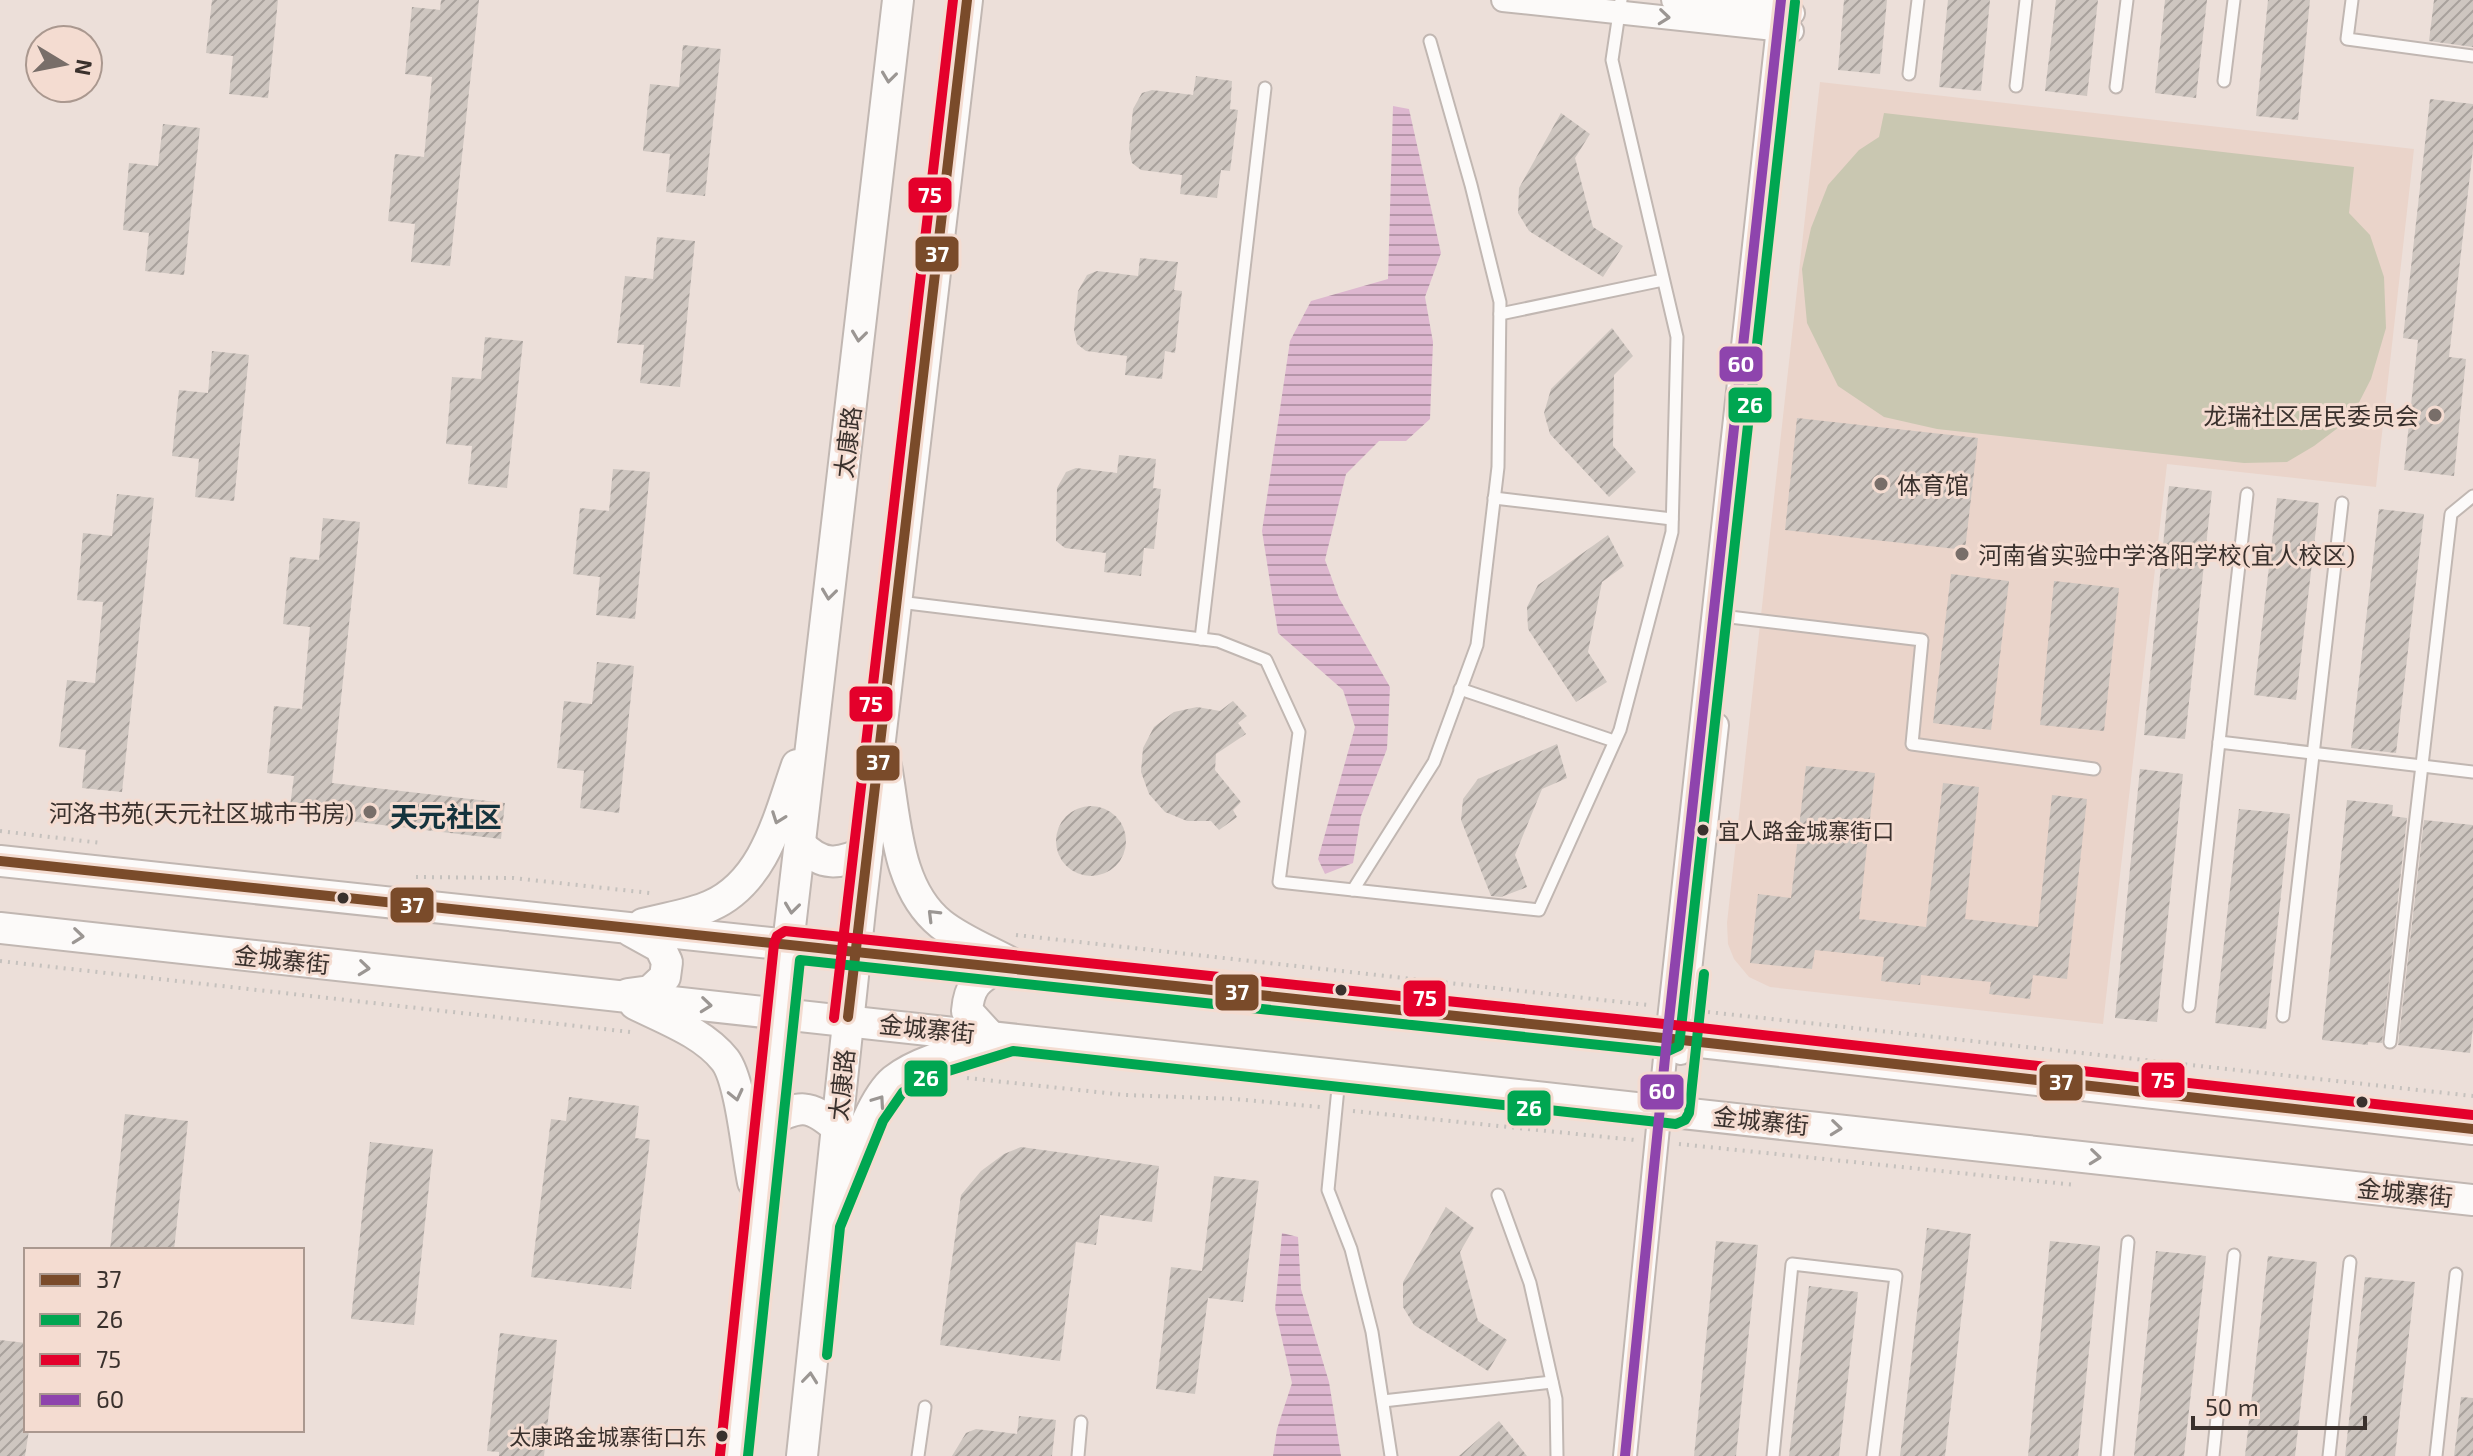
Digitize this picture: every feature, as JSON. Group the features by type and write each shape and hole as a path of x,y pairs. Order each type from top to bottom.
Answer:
{"main road":[{"name":"太康路","path":"734,1456 780,1013 898,0"},
{"name":"太康路","path":"802,1456 855,952 967,0"},
{"path":"625,928 711,905 743,883 767,848 814,718"},
{"path":"881,732 904,867 918,900 942,925 1011,969"},
{"path":"800,844 813,858 844,863 867,851"},
{"path":"0,861 1675,1039 2473,1129"},
{"name":"金城寨街","path":"0,928 2473,1200"},
{"path":"619,996 650,991 665,977 667,962 660,947 625,928"},
{"path":"1000,1036 967,1011 968,994 975,980 1011,969"},
{"path":"619,996 700,1037 726,1061 737,1092 759,1217"},
{"path":"826,1224 871,1114 893,1081 923,1064 1000,1036"},
{"path":"769,1121 793,1108 819,1112 836,1127"}],"street":[{"path":"1503,0 1787,14"},
{"path":"1673,0 1787,14"},
{"path":"1640,1456 1675,1039 1787,14"},
{"path":"1625,1456 1665,1143"}],"lane":[{"path":"1909,74 1918,0"},
{"path":"2016,86 2026,0"},
{"path":"2116,87 2127,0"},
{"path":"2224,81 2234,0"},
{"path":"2352,0 2347,39 2473,56"},
{"path":"895,602 1218,641 1266,660 1299,732 1279,882 1539,910 1620,730 1672,532 1677,337 1612,60 1620,6"},
{"path":"1353,890 1434,762 1477,645 1498,467 1500,302 1430,41"},
{"path":"1201,639 1265,88"},
{"path":"1500,314 1663,280"},
{"path":"2189,1006 2247,494"},
{"path":"2390,1042 2451,514 2473,496"},
{"path":"1494,498 1672,519"},
{"path":"2283,1016 2342,503"},
{"path":"1721,616 1922,640 1912,744 2094,769"},
{"path":"1460,689 1614,741"},
{"path":"2219,742 2473,772"},
{"path":"1339,1073 1328,1190 1351,1249 1372,1332 1391,1456"},
{"path":"1498,1195 1530,1283 1556,1399 1557,1456"},
{"path":"2107,1456 2128,1242"},
{"path":"2213,1456 2234,1255"},
{"path":"2329,1456 2350,1262"},
{"path":"1773,1456 1792,1264 1896,1276 1873,1456"},
{"path":"2436,1456 2456,1274"},
{"path":"1383,1401 1552,1382"},
{"path":"918,1456 925,1407"},
{"path":"1078,1456 1081,1422"}],"path":[{"path":"0,831 110,844"},
{"path":"408,876 513,878 650,893"},
{"path":"0,961 640,1033"},
{"path":"967,1078 1125,1095 1235,1099 2080,1186"}],"shaded area":[{"name":"河南省实验中学洛阳学校(宜人校区)","path":"1820,82 2414,149 2376,487 2167,464 2103,1024 1770,987 1749,977 1734,959 1728,944 1727,923"},
{"path":"1393,106 1409,109 1441,253 1425,297 1433,342 1430,419 1406,441 1379,441 1346,474 1325,560 1339,598 1390,687 1387,749 1361,816 1353,863 1325,874 1318,859 1355,727 1343,690 1278,633 1262,531 1290,341 1311,301 1388,279"},
{"path":"1884,113 2354,167 2349,213 2370,235 2384,277 2386,328 2371,379 2351,418 2287,462 2244,463 1937,429 1884,417 1838,386 1807,323 1802,269 1811,228 1828,185 1859,150 1879,137"},
{"path":"1282,1233 1298,1237 1301,1289 1329,1382 1341,1456 1273,1456 1277,1429 1292,1383 1275,1309"}],"building":[{"path":"212,0 278,0 268,98 229,94 233,56 206,53"},
{"path":"441,0 479,0 450,266 411,262 415,224 388,221 395,154 424,157 432,77 405,74 412,7 440,10"},
{"path":"1844,0 1887,0 1880,74 1838,70"},
{"path":"1948,0 1990,0 1981,91 1939,87"},
{"path":"2056,0 2098,0 2087,96 2045,91"},
{"path":"2165,0 2207,0 2196,98 2155,93"},
{"path":"2268,0 2310,0 2298,120 2256,116"},
{"path":"2434,0 2473,0 2473,47 2429,41"},
{"path":"683,45 721,49 705,196 666,192 670,154 643,151 650,84 679,87"},
{"path":"1196,76 1232,81 1230,109 1238,110 1230,171 1221,170 1217,198 1180,194 1182,175 1141,170 1132,163 1129,149 1133,109 1142,93 1152,90 1193,95"},
{"path":"2430,99 2473,104 2473,149 2449,357 2466,359 2454,476 2404,470 2418,340 2403,338"},
{"path":"1561,113 1590,134 1575,158 1593,227 1623,246 1603,277 1529,231 1518,213 1519,188"},
{"path":"163,124 200,128 184,275 145,271 149,233 123,230 129,163 158,166"},
{"path":"657,237 695,241 680,387 640,383 644,345 617,343 625,276 653,279"},
{"path":"1140,258 1178,262 1174,290 1182,291 1175,353 1165,351 1162,379 1125,375 1127,356 1086,351 1077,344 1074,330 1078,291 1087,275 1097,271 1138,276"},
{"path":"1612,328 1633,356 1614,375 1613,446 1636,472 1609,497 1550,434 1544,413 1551,389"},
{"path":"485,337 523,341 507,488 468,484 472,446 446,444 452,377 481,379"},
{"path":"212,351 249,355 234,501 195,497 199,459 172,456 179,390 208,393"},
{"name":"体育馆","path":"1797,418 1978,438 1965,550 1785,530"},
{"path":"1119,455 1156,459 1153,488 1161,489 1154,549 1144,548 1141,576 1104,572 1106,553 1065,548 1056,541 1057,488 1066,472 1076,468 1117,473"},
{"path":"613,469 650,472 635,619 596,615 600,577 573,574 580,508 609,511"},
{"path":"2169,486 2212,491 2185,739 2144,735"},
{"path":"117,494 154,498 122,792 82,788 86,750 59,747 67,680 95,683 103,602 77,600 83,533 112,536"},
{"path":"2277,498 2319,503 2296,700 2254,695"},
{"path":"2379,509 2424,514 2396,753 2351,748"},
{"path":"323,518 360,522 332,783 505,803 501,839 289,814 294,776 267,773 274,706 302,709 310,627 283,624 290,557 319,560"},
{"path":"1608,535 1624,566 1602,582 1588,652 1607,682 1576,702 1528,629 1527,607 1538,585"},
{"path":"1951,574 2009,581 1991,730 1933,723"},
{"path":"2054,581 2119,588 2104,731 2040,725"},
{"path":"597,662 634,666 619,813 580,808 584,771 557,768 564,701 592,704"},
{"path":"1233,701 1247,716 1238,723 1246,734 1216,754 1215,770 1241,802 1233,810 1237,817 1219,830 1211,821 1187,821 1165,812 1149,794 1141,772 1143,748 1154,727 1174,712 1197,707 1220,711"},
{"path":"1557,744 1567,778 1542,789 1515,855 1527,887 1501,897 1491,896 1461,820 1463,799 1478,779"},
{"path":"1806,766 1875,773 1859,919 1926,927 1943,783 1979,787 1965,919 2038,927 2052,795 2087,799 2067,979 2033,975 2030,999 1989,994 1991,982 1921,975 1920,985 1881,981 1884,957 1815,950 1812,969 1750,963 1758,894 1791,898"},
{"path":"2140,769 2183,774 2157,1022 2115,1018"},
{"path":"2347,800 2393,805 2392,816 2407,818 2382,1043 2368,1042 2368,1045 2322,1040"},
{"path":"1091,806 1116,816 1126,841 1116,866 1091,876 1066,866 1056,841 1066,816"},
{"path":"2239,809 2290,814 2266,1029 2215,1023"},
{"path":"2424,820 2473,825 2473,1027 2470,1053 2398,1045"},
{"path":"569,1097 639,1106 635,1138 650,1140 631,1289 531,1277 551,1119 566,1121"},
{"path":"125,1114 188,1121 174,1248 110,1248"},
{"path":"370,1142 433,1149 414,1325 351,1319"},
{"path":"1021,1147 1159,1166 1152,1222 1100,1215 1096,1245 1076,1242 1060,1361 940,1345 961,1195 981,1171 1004,1154"},
{"path":"1214,1176 1259,1181 1243,1302 1208,1298 1195,1394 1156,1389 1171,1267 1202,1271"},
{"path":"1446,1207 1474,1228 1460,1252 1478,1321 1507,1340 1488,1371 1414,1325 1403,1307 1403,1282"},
{"path":"1927,1228 1971,1234 1945,1456 1900,1456"},
{"path":"1716,1241 1758,1245 1736,1456 1694,1456"},
{"path":"2050,1241 2100,1246 2078,1456 2028,1456"},
{"path":"2156,1251 2206,1256 2184,1456 2134,1456"},
{"path":"2268,1256 2317,1262 2295,1456 2245,1456"},
{"path":"2365,1277 2415,1282 2395,1456 2345,1456"},
{"path":"1809,1286 1858,1292 1839,1456 1789,1456"},
{"path":"500,1333 557,1340 544,1456 499,1456 499,1452 487,1451"},
{"path":"0,1340 24,1343 24,1432 29,1432 25,1456 0,1456"},
{"path":"2461,1397 2473,1398 2473,1456 2454,1456"},
{"path":"1019,1416 1056,1420 1052,1456 952,1456 966,1433 976,1429 1017,1434"},
{"path":"1499,1421 1527,1456 1459,1456"}],"transit line":[{"name":"75","path":"834,1018 953,0"},
{"name":"37","path":"848,1017 967,0"},
{"name":"60","path":"1625,1456 1667,1038 1781,0"},
{"name":"26","path":"748,1456 800,960 1666,1052 1679,1046 1795,2"},
{"name":"37","path":"0,861 1682,1040 2473,1129"},
{"name":"75","path":"720,1455 774,944 777,936 785,931 1683,1026 2473,1115"},
{"name":"26","path":"827,1355 840,1227 883,1121 903,1092 929,1077 1013,1051 1676,1124 1685,1120 1689,1113 1704,974"}],"place":[{"name":"龙瑞社区居民委员会","path":"2435,415"},
{"name":"体育馆","path":"1881,484"},
{"name":"河南省实验中学洛阳学校(宜人校区)","path":"1962,554"},
{"name":"河洛书苑(天元社区城市书房)","path":"370,812"},
{"name":"宜人路金城寨街口","path":"1703,830"},
{"name":"太康路金城寨街口东","path":"722,1436"}],"district":[{"name":"天元社区","path":"446,816"}]}
